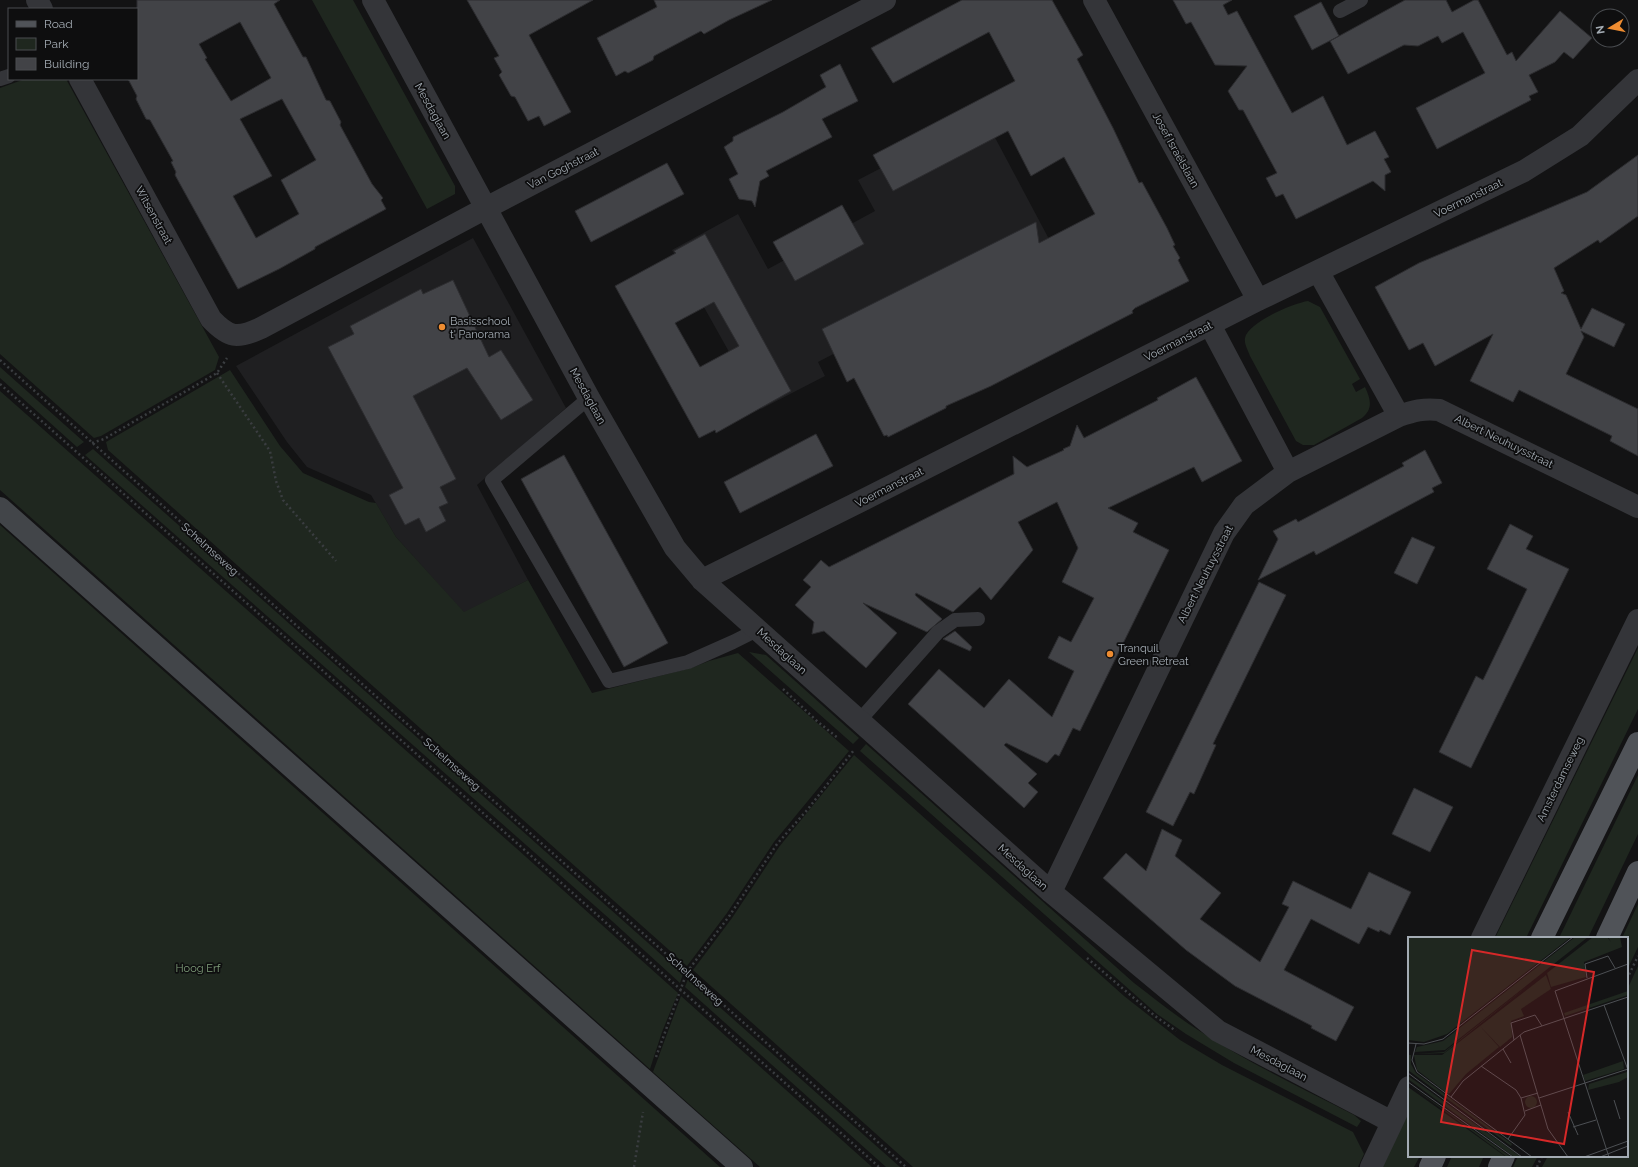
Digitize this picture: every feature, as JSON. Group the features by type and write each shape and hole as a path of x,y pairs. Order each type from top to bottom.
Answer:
{"main road":[{"path":"0,508 742,1167"},
{"path":"1542,937 1638,743"},
{"path":"1607,937 1638,872"},
{"path":"1430,1167 1435,1157"},
{"path":"1499,1167 1504,1157"}],"street":[{"name":"Mesdaglaan","path":"373,0 589,398 676,548 702,580 1051,892 1218,1031 1392,1122"},
{"name":"Van Goghstraat","path":"241,336 261,328 486,208 885,0"},
{"name":"Josef Israëlslaan","path":"1094,0 1258,300"},
{"name":"Witsenstraat","path":"81,80 211,319 230,335 241,336"},
{"name":"Voermanstraat","path":"702,580 1258,300 1524,171 1580,136 1638,80"},
{"path":"1318,271 1399,416"},
{"path":"1210,325 1288,472"},
{"name":"Albert Neuhuysstraat","path":"1051,892 1224,533 1244,505 1288,472 1399,416 1426,408 1439,410 1638,507"},
{"name":"Amsterdamseweg","path":"1482,937 1638,620"},
{"path":"1371,1167 1408,1089"}],"lane":[{"path":"1340,11 1361,0"},
{"path":"589,398 492,480 609,681 688,662 758,630"},
{"path":"860,722 938,632 955,620 978,619"}],"path":[{"path":"92,443 104,439 217,373 241,336"},
{"name":"Schelmseweg","path":"0,360 301,630 906,1167"},
{"path":"217,373 270,451 276,481 283,500 336,561"},
{"name":"Schelmseweg","path":"0,384 520,845 879,1167"},
{"path":"634,1167 648,1084 664,1033 687,972 730,915 777,844 808,808 853,751"},
{"path":"1628,977 1638,956"},
{"path":"1537,1167 1542,1157"}],"shaded area":[{"path":"983,115 1050,241 818,362 825,376 761,409 672,250 738,214 768,269 875,211 858,180"},
{"path":"473,238 566,408 477,485 528,580 464,613 396,537 371,495 307,467 287,442 236,366"}],"green space":[{"path":"312,0 353,0 455,186 455,194 427,209"},
{"path":"22,80 67,80 219,357 215,370 101,436 94,438 0,354 0,88"},
{"path":"1308,301 1320,307 1360,379 1352,384 1356,392 1365,387 1370,400 1366,415 1314,445 1303,445 1296,441 1250,356 1245,340 1248,332 1254,326 1272,314 1293,305"},
{"path":"0,367 84,442 77,447 0,378"},
{"path":"230,370 280,446 303,473 369,502 376,503 396,537 464,612 528,580 592,693 691,668 738,653 849,751 774,842 727,913 687,966 108,450 106,442"},
{"path":"0,391 678,993 662,1032 650,1069 0,490"},
{"path":"93,449 683,974 680,983 612,921 85,455"},
{"name":"Hoog Erf","path":"0,525 720,1167 0,1167"},
{"path":"1638,648 1638,709 1526,937 1495,937"},
{"path":"749,652 766,655 859,738 853,744"},
{"path":"866,744 1134,983 1182,1019 1217,1042 1275,1075 1354,1115 1361,1121 1357,1127 1234,1063 1186,1034 1157,1014 860,751"},
{"path":"854,755 1124,996 1180,1040 1222,1065 1353,1132 1364,1154 1358,1167 913,1167 693,970 732,918 779,847"},
{"path":"1638,775 1638,834 1588,937 1559,937"},
{"path":"1638,904 1638,947 1628,968 1628,937 1622,937"},
{"path":"1638,966 1638,1167 1542,1167 1547,1157 1628,1157 1628,988"},
{"path":"688,979 900,1167 886,1167 685,987"},
{"path":"681,996 872,1167 760,1167 653,1072"},
{"path":"1408,1113 1408,1157 1419,1157 1414,1167 1381,1167"},
{"path":"1452,1157 1484,1157 1479,1167 1447,1167"},
{"path":"1518,1157 1537,1157 1532,1167 1513,1167"}],"building":[{"path":"137,0 280,0 274,4 303,57 306,57 326,100 330,101 341,122 340,125 372,184 383,198 381,200 386,209 315,247 315,249 279,269 238,289 175,175 176,172 171,162 173,161 150,120 146,119 136,99 137,96 129,80 138,80","holes":["240,22 271,78 231,101 205,59 207,58 199,44","282,99 316,160 281,180 299,214 256,238 233,196 272,176 240,119"]},
{"path":"467,0 593,0 529,35 571,112 544,126 539,116 528,121 515,97 511,96 499,75 502,72 494,58 499,56"},
{"path":"654,0 772,0 729,20 704,34 701,31 654,56 653,60 628,73 625,71 616,76 597,38 657,7"},
{"path":"962,0 1052,0 1083,55 1077,59 1113,128 1139,183 1142,182 1167,228 1175,245 1173,246 1180,258 1178,260 1189,281 1135,308 1132,311 1133,313 991,386 946,406 946,408 888,437 887,435 884,436 854,378 847,382 822,329 1036,222 1039,243 1095,214 1064,157 1031,176 1008,131 893,191 873,155 1015,81 989,32 893,83 871,48"},
{"path":"1173,0 1232,0 1223,5 1228,15 1237,11 1292,113 1323,96 1347,145 1375,131 1389,157 1384,159 1391,172 1385,175 1385,191 1373,181 1296,219 1283,194 1276,197 1266,178 1277,173 1243,110 1239,110 1228,91 1247,66 1215,65 1191,22 1186,24"},
{"path":"1405,0 1446,0 1452,12 1474,0 1478,0 1507,55 1512,52 1516,61 1560,11 1590,36 1590,40 1573,59 1564,52 1555,62 1529,75 1538,92 1529,96 1531,100 1437,149 1416,108 1485,73 1463,32 1442,43 1438,36 1418,46 1404,45 1348,74 1330,41"},
{"path":"1321,2 1339,36 1312,50 1294,16"},
{"path":"840,64 858,101 822,119 832,137 766,171 769,176 760,181 755,207 752,201 739,199 729,179 738,174 724,147 733,141 733,137 783,112 826,87 820,75"},
{"path":"1638,155 1638,216 1600,243 1598,240 1554,268 1564,291 1561,293 1566,295 1581,329 1592,308 1625,324 1614,347 1581,331 1584,337 1566,374 1638,409 1638,456 1610,441 1612,436 1519,390 1513,402 1470,381 1493,334 1435,366 1423,343 1409,350 1375,287 1419,263 1587,192"},
{"path":"667,163 684,194 591,242 575,211"},
{"path":"842,205 864,244 795,281 773,242"},
{"path":"705,234 791,391 716,433 715,430 699,438 615,286 676,253 674,251","holes":["714,302 739,346 700,367 675,323"]},
{"path":"453,280 489,357 501,350 533,400 501,420 467,368 413,396 456,479 440,487 448,503 439,507 446,521 426,532 419,518 405,525 389,495 403,488 328,347 354,334 350,326 421,289 423,294"},
{"path":"1196,377 1242,461 1202,482 1194,467 1108,508 1138,523 1133,532 1169,550 1080,731 1073,728 1059,756 1055,754 1047,763 1006,743 1004,745 1037,774 1028,783 1038,792 1024,808 908,704 939,669 984,708 1009,679 1052,717 1074,671 1048,658 1059,636 1071,642 1094,598 1062,582 1078,548 1057,502 1018,522 1033,550 991,600 980,587 953,612 916,593 915,595 942,619 927,632 863,603 897,633 866,668 824,631 812,634 814,622 795,605 811,587 803,580 821,560 829,567 1014,474 1013,456 1027,467 1070,446 1077,425 1084,438 1158,400 1157,398"},
{"path":"816,434 833,466 740,513 724,482"},
{"path":"1425,450 1442,483 1432,488 1434,492 1316,555 1314,551 1258,580 1278,539 1273,531 1296,519 1298,522 1404,466 1402,463"},
{"path":"564,455 668,643 624,667 521,479"},
{"path":"1510,524 1533,536 1526,549 1569,569 1471,768 1439,752 1476,676 1483,680 1527,589 1487,569"},
{"path":"1412,537 1435,547 1417,584 1394,573"},
{"path":"1259,582 1286,595 1213,744 1216,745 1194,794 1190,792 1173,826 1146,812"},
{"path":"955,631 972,647 970,651 943,639"},
{"path":"1414,788 1453,807 1430,852 1392,834"},
{"path":"1162,829 1182,840 1175,856 1221,893 1200,919 1260,962 1289,907 1282,904 1293,881 1351,909 1369,872 1411,892 1390,935 1380,930 1379,932 1368,927 1359,944 1311,919 1284,970 1354,1007 1336,1041 1311,1028 1312,1026 1235,986 1186,950 1103,878 1126,853 1146,871"}],"place":[{"name":"Basisschool t' Panorama","path":"442,327"},
{"name":"Tranquil Green Retreat","path":"1110,654"}]}
